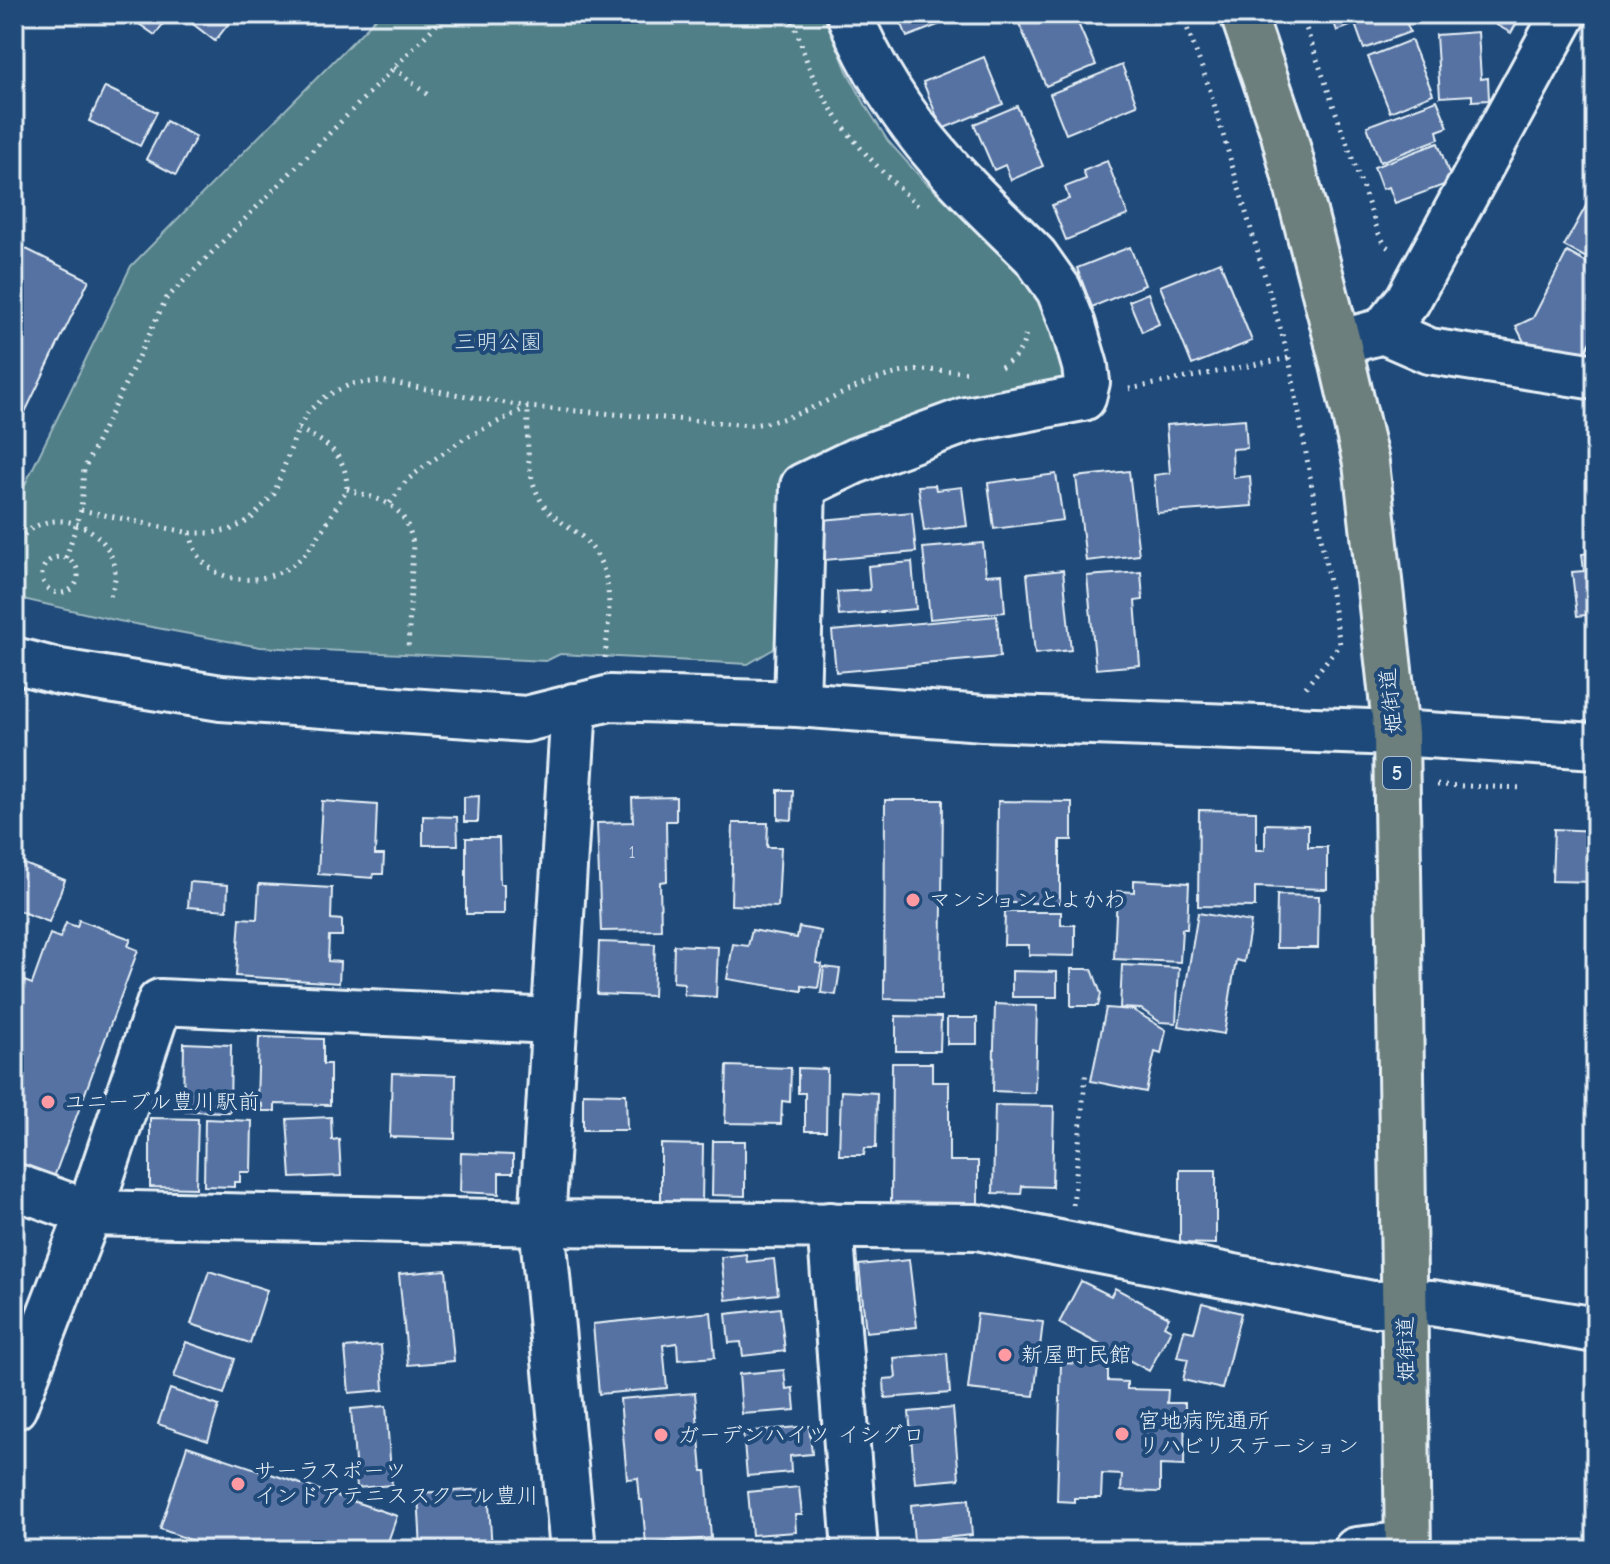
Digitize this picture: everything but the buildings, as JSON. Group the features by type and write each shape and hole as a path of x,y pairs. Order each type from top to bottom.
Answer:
{"main road":[{"name":"姫街道","path":"1243,14 1283,131 1366,463 1396,733 1408,1547"}],"street":[{"path":"797,704 803,486 855,461 966,420 1083,398 1087,382 1070,316 1059,290 1035,256 930,147 893,98 865,51 849,14"},
{"path":"1338,343 1395,316 1564,14"},
{"path":"1395,316 1429,351 1596,377"},
{"path":"14,660 60,672 221,698 526,719 610,698 797,704 983,718 1396,733 1596,746"},
{"path":"573,1550 542,1223 574,706"},
{"path":"14,1407 89,1213 160,1002 553,1021"},
{"path":"14,1186 89,1213 542,1223 977,1227 1373,1304 1432,1303 1596,1330"},
{"path":"830,1225 855,1550"},
{"path":"1356,1550 1408,1547"}],"path":[{"path":"66,558 81,510 84,469 166,299 447,14"},
{"path":"789,14 812,73 837,116 876,166 924,210"},
{"path":"1182,14 1209,87 1289,358 1340,644 1305,689"},
{"path":"1301,14 1379,234 1386,246 1395,251 1395,316"},
{"path":"394,68 429,96"},
{"path":"996,370 1019,353 1027,328"},
{"path":"1083,398 1289,358"},
{"path":"81,510 190,533 232,529 250,520 274,494 298,429 308,412 326,396 351,384 381,381 528,407 750,425 765,424 805,412 894,374 915,370 985,372"},
{"path":"390,503 406,481 426,465 465,438 528,407"},
{"path":"528,407 528,454 533,484 544,507 585,539 605,574 610,611 603,671"},
{"path":"190,533 203,561 222,574 241,580 275,575 305,554 347,489 345,470 333,450 298,429"},
{"path":"347,489 390,503 406,523 413,544 408,650"},
{"path":"14,547 23,535 44,523 62,520 85,527 100,538 112,559 115,578 108,601"},
{"path":"66,558 75,565 77,580 71,589 55,592 44,583 43,571 51,560 66,558"},
{"path":"1397,784 1531,789"},
{"path":"1069,1245 1086,1070"}],"green space":[{"name":"三明公園","path":"380,14 824,14 847,71 888,141 923,180 1009,257 1031,286 1052,322 1066,377 1057,390 904,423 784,473 777,647 748,664 560,654 546,661 260,647 119,621 14,597 14,507 131,266"}],"place":[{"name":"マンションとよかわ","path":"913,900"},
{"name":"ユニーブル豊川駅前","path":"48,1102"},
{"name":"新屋町民館","path":"1005,1355"},
{"name":"宮地病院通所 リハビリステーション","path":"1122,1434"},
{"name":"ガーデンハイツ イシグロ","path":"661,1435"},
{"name":"サーラスポーツ インドアテニススクール豊川","path":"238,1484"}]}
